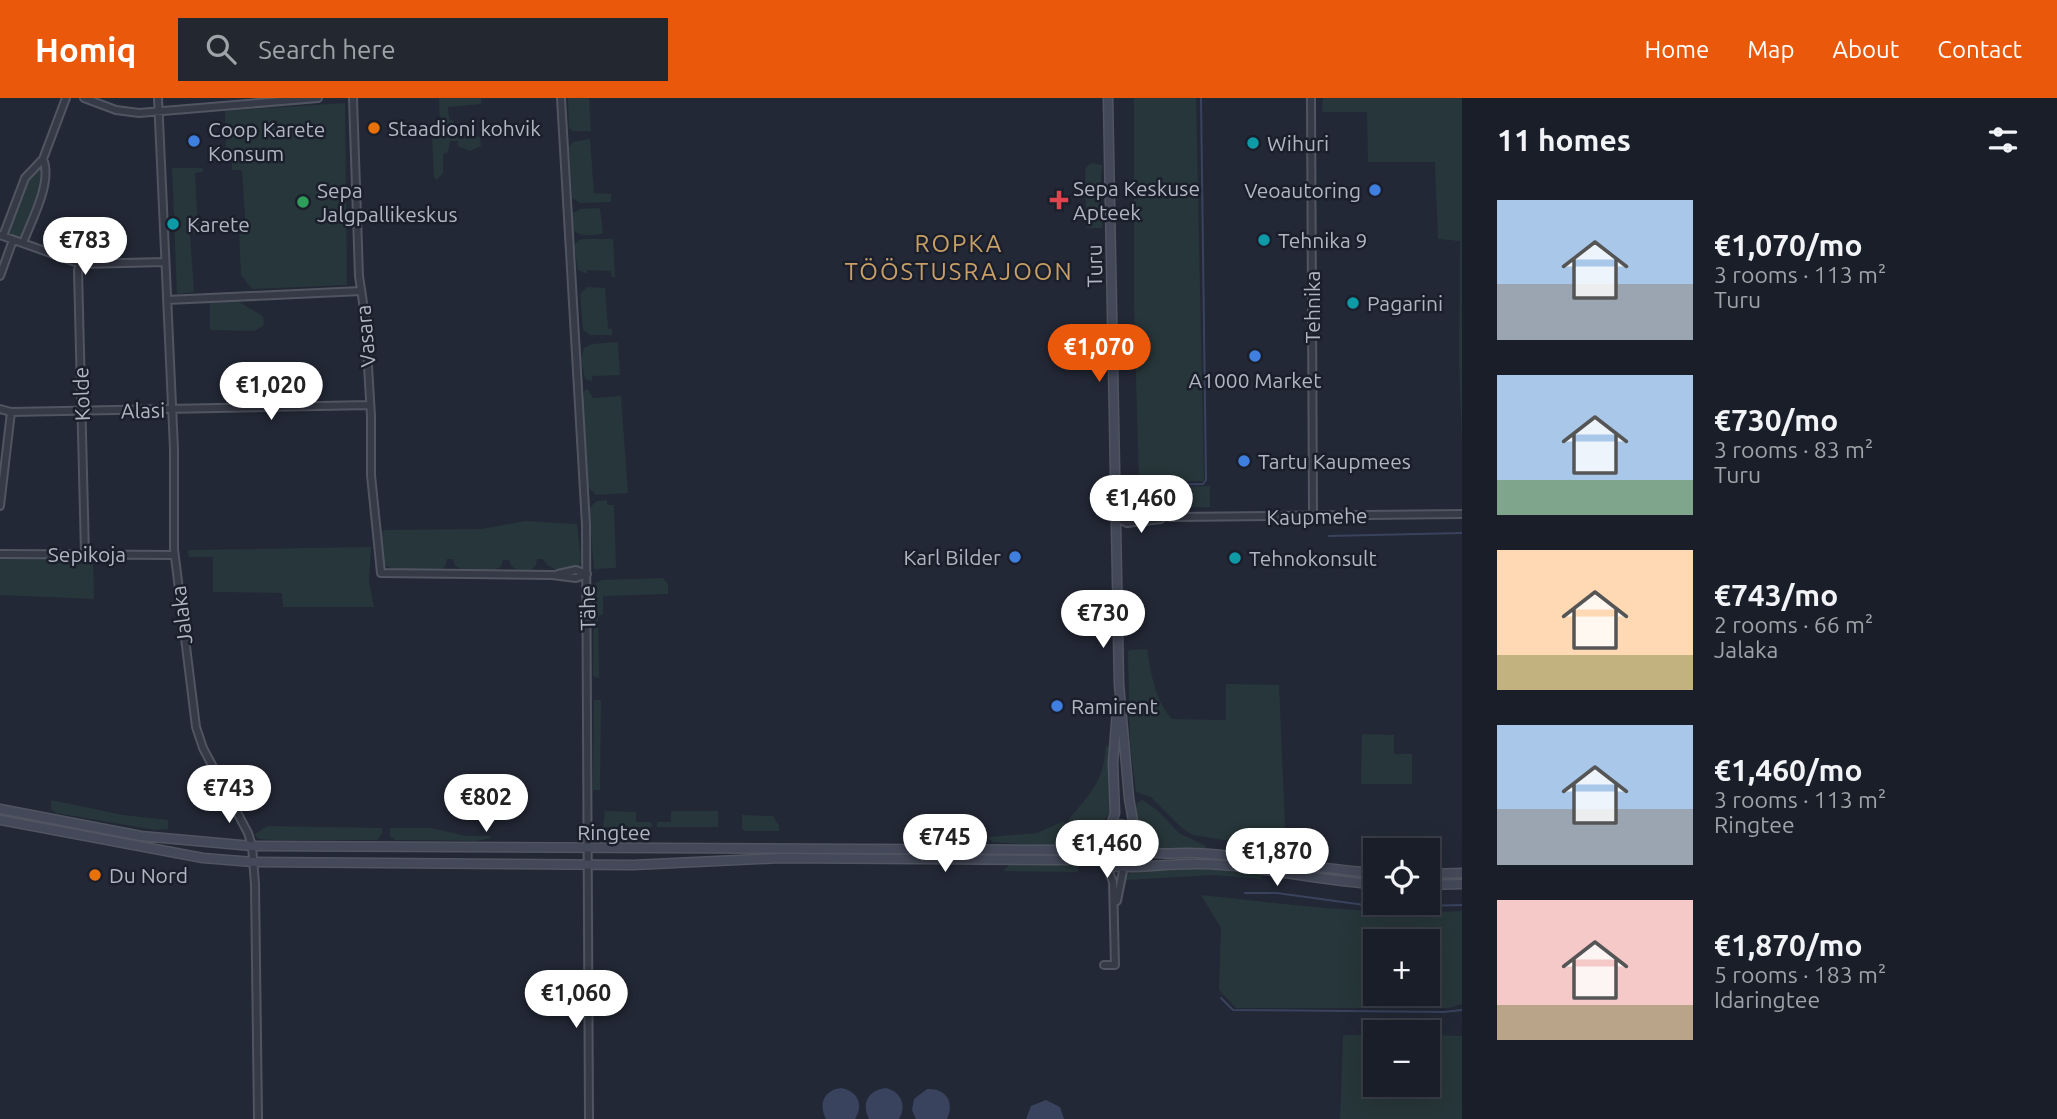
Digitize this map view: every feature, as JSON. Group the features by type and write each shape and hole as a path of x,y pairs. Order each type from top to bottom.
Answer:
{"main road":[{"name":"Turu","path":"1108,98 1119,684 1129,798 1135,833"},
{"name":"Turu","path":"1111,825 1115,813 1113,762 1119,684"},
{"name":"Ringtee","path":"0,810 141,836 252,846 1061,850 1089,841 1100,833"},
{"name":"Ringtee","path":"0,820 203,858 253,862 587,865 781,858 1066,860 1090,855 1103,862"},
{"path":"1124,866 1135,859 1139,846 1135,833 1124,825 1111,825 1100,833 1096,846 1103,862 1111,866 1124,866 1199,863 1363,883"},
{"path":"1139,846 1154,853 1208,853 1363,871"},
{"path":"1440,874 1462,873"},
{"path":"1440,885 1462,884"}],"street":[{"path":"66,98 43,159 25,178 1,235 81,264 165,262"},
{"path":"84,98 125,112 318,98"},
{"name":"Jalaka","path":"158,98 172,410 174,555 196,727 203,748 248,833 252,846 258,1119"},
{"name":"Vasara","path":"354,98 361,291 370,405 371,475 380,573 552,575 576,578 587,575"},
{"name":"Tähe","path":"561,98 587,575 589,1119"},
{"name":"Tehnika","path":"1311,98 1313,515"},
{"path":"23,243 46,181 47,167 43,159"},
{"name":"Kolde","path":"85,554 78,270 92,236"},
{"path":"0,276 13,240"},
{"path":"167,300 361,291"},
{"name":"Alasi","path":"0,409 11,412 370,405"},
{"path":"0,506 11,412"},
{"name":"Kaupmehe","path":"1116,517 1126,513 1173,517 1462,514"},
{"name":"Sepikoja","path":"0,554 174,555"},
{"path":"1103,862 1113,883 1115,910 1115,965 1104,965"},
{"path":"1115,910 1124,866"}],"shaded area":[{"path":"439,98 481,98 481,104 448,107 449,119 454,121 455,132 480,137 481,146 470,151 458,146 458,141 450,141 448,152 443,154 443,173 437,180 434,177 432,136 440,131"},
{"path":"568,98 589,98 591,131 573,131 569,128"},
{"path":"1134,98 1196,98 1204,481 1139,483 1134,304"},
{"path":"1323,98 1462,98 1462,446 1459,360 1460,241 1438,239 1435,162 1368,162 1367,112 1322,112"},
{"name":"Sepa Jalgpallikeskus","path":"345,103 347,285 252,289 241,275 239,229 246,229 242,170 232,170 232,158 226,158 225,111"},
{"path":"590,139 594,193 611,194 611,202 580,203 572,198 569,147 573,142"},
{"path":"1091,163 1102,165 1099,207 1103,211 1102,228 1087,228 1086,225 1085,168"},
{"path":"42,165 45,169 42,182 21,237 7,233 24,186"},
{"path":"172,168 202,168 203,172 195,173 198,233 190,234 194,292 177,294"},
{"path":"600,208 603,233 587,235 573,230 573,213 580,209"},
{"path":"583,239 613,239 615,277 612,277 611,271 587,270 587,274 578,270 574,245"},
{"path":"587,287 605,288 608,329 612,329 612,335 590,335 583,330 580,294"},
{"path":"239,302 263,316 264,325 255,331 210,330 210,303"},
{"path":"618,342 620,375 592,376 592,381 585,379 581,359 584,348 592,344"},
{"path":"588,389 593,398 621,396 628,493 596,495 588,487 583,396"},
{"path":"1210,486 1210,507 1138,506 1138,488"},
{"path":"607,500 607,505 614,505 616,568 594,569 589,508 597,501"},
{"path":"525,521 577,524 581,560 579,567 558,570 550,567 543,559 537,559 531,570 520,570 514,568 509,560 503,560 501,567 478,571 465,570 455,566 453,559 447,559 445,567 438,570 408,570 387,566 382,559 380,533 385,530 482,529"},
{"path":"371,547 369,582 374,607 283,607 282,593 213,592 213,557 189,557 188,550"},
{"path":"0,557 93,558 94,599 0,595"},
{"path":"663,578 668,584 668,594 603,596 603,614 598,616 599,678 593,676 594,584 602,580"},
{"path":"1147,649 1161,704 1172,719 1226,720 1226,684 1279,685 1286,850 1193,835 1182,828 1151,797 1136,792 1130,744 1128,652"},
{"path":"594,700 601,700 600,790 593,790"},
{"path":"1362,734 1394,735 1394,754 1412,754 1412,784 1361,784"},
{"path":"1106,744 1109,748 1112,804 1110,811 1098,827 1076,842 1069,819 1095,786 1105,757"},
{"path":"51,800 123,815 168,820 168,829 155,830 56,813 51,809"},
{"path":"1143,800 1179,833 1206,846 1206,850 1151,848 1141,835 1134,808"},
{"path":"605,811 636,812 636,822 651,822 652,827 603,827"},
{"path":"718,811 718,827 657,827 657,822 671,822 671,812"},
{"path":"742,815 773,816 779,831 745,831 742,829"},
{"path":"1064,821 1072,844 1051,846 993,842 988,837 1037,833"},
{"path":"267,826 382,828 382,834 377,840 273,840 260,839 254,835"},
{"path":"390,828 431,828 466,836 491,838 476,841 395,840 390,836"},
{"path":"1117,829 1128,834 1133,845 1128,856 1117,861 1106,856 1101,845 1106,834"},
{"path":"1077,862 1077,872 1003,871 1009,865"},
{"path":"1180,868 1262,875 1261,879 1213,875 1125,880 1132,872"},
{"path":"1201,895 1363,911 1363,915 1440,915 1440,912 1462,911 1462,1004 1449,1008 1236,1008 1219,990 1221,928"},
{"path":"1343,1035 1363,1035 1363,1097 1440,1097 1440,1035 1462,1036 1462,1119 1340,1119"}],"water":[{"path":"841,1088 852,1092 858,1099 858,1114 855,1119 826,1119 824,1099 830,1092"},
{"path":"886,1088 901,1100 899,1119 869,1119 866,1108 868,1099 875,1092"},
{"path":"927,1089 939,1091 947,1097 950,1107 947,1119 916,1119 912,1110 914,1099"},
{"path":"1046,1100 1060,1107 1064,1119 1026,1119 1031,1106"}],"waterway":[{"path":"1131,486 1203,484 1206,480 1201,98"},
{"path":"1329,536 1462,533"},
{"path":"1245,893 1277,893 1379,907 1462,905"},
{"path":"1221,998 1233,1010 1462,1010"}],"place":[{"name":"Staadioni kohvik","path":"374,128"},
{"name":"Coop Karete Konsum","path":"194,141"},
{"name":"Wihuri","path":"1253,143"},
{"name":"Veoautoring","path":"1375,190"},
{"name":"Sepa Keskuse Apteek","path":"1059,200"},
{"name":"Sepa Jalgpallikeskus","path":"303,202"},
{"name":"Karete","path":"173,224"},
{"name":"Tehnika 9","path":"1264,240"},
{"name":"Pagarini","path":"1353,303"},
{"name":"A1000 Market","path":"1255,356"},
{"name":"Tartu Kaupmees","path":"1244,461"},
{"name":"Karl Bilder","path":"1015,557"},
{"name":"Tehnokonsult","path":"1235,558"},
{"name":"Ramirent","path":"1057,706"},
{"name":"Du Nord","path":"95,875"}],"district":[{"name":"ROPKA TÖÖSTUSRAJOON","path":"959,257"}]}
